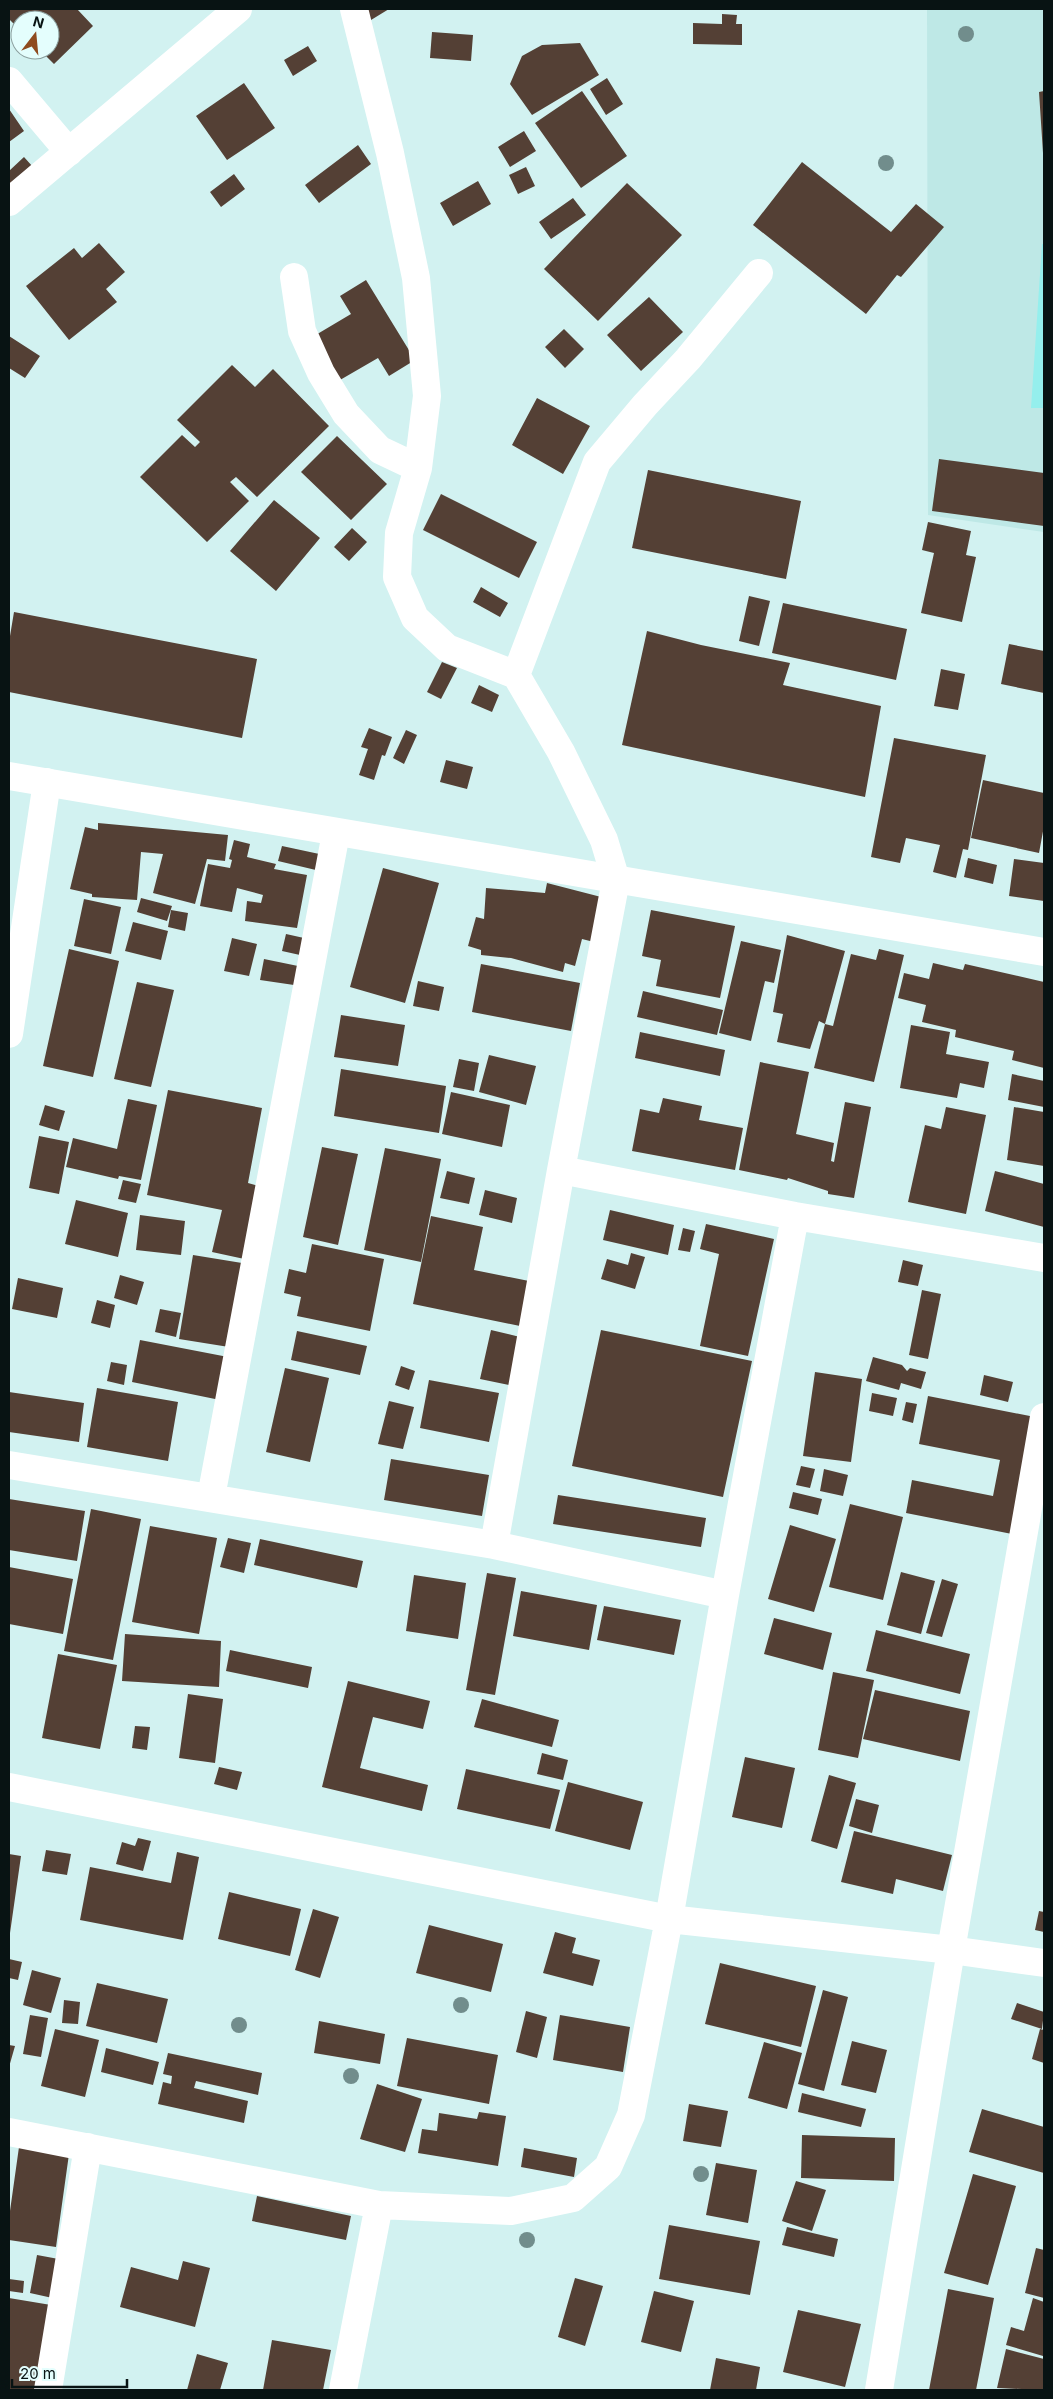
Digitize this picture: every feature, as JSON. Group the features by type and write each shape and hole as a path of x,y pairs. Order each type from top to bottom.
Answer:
{"street":[{"path":"9,202 238,9"},
{"path":"354,9 390,153 416,278 427,396 418,468 399,534 397,577 415,618 447,648 516,675 562,752 604,840 616,880 561,1170 494,1545"},
{"path":"9,81 70,152"},
{"path":"516,675 597,462 688,359 759,273"},
{"path":"294,277 302,331 321,373 346,414 380,450 418,468"},
{"path":"9,776 1044,952"},
{"path":"9,1034 47,782"},
{"path":"211,1497 336,833"},
{"path":"561,1170 795,1216 1044,1258"},
{"path":"9,2132 379,2204 511,2211 573,2198 608,2167 631,2115 669,1919 725,1595 795,1216"},
{"path":"879,2390 951,1950 1044,1417"},
{"path":"9,1465 494,1545 725,1595"},
{"path":"9,1787 669,1919 951,1950 1044,1963"},
{"path":"48,2390 88,2147"},
{"path":"343,2390 379,2204"}],"shaded area":[{"path":"927,9 1044,9 1044,532 928,515"},
{"path":"1042,244 1044,244 1044,408 1031,408"}],"building":[{"path":"9,9 77,9 93,26 60,58 60,10 10,10 9,19"},
{"path":"363,9 389,9 371,20"},
{"path":"722,14 737,15 736,24 742,24 742,45 693,44 693,23 722,24"},
{"path":"432,32 473,35 471,61 430,58"},
{"path":"580,43 599,75 532,115 510,84 522,56 542,45"},
{"path":"308,46 317,61 293,76 284,60"},
{"path":"50,60 58,60 54,64"},
{"path":"607,78 623,104 606,115 590,89"},
{"path":"244,83 275,128 227,160 196,116"},
{"path":"582,91 627,156 581,188 535,123"},
{"path":"1044,91 1044,153 1043,153 1039,92"},
{"path":"9,109 24,131 9,142"},
{"path":"524,131 536,151 510,167 498,147"},
{"path":"358,145 371,164 319,203 305,185"},
{"path":"24,157 33,167 9,186 9,171"},
{"path":"802,162 891,232 916,204 944,227 901,277 897,275 866,314 753,225"},
{"path":"526,167 535,186 518,194 509,175"},
{"path":"234,174 245,189 221,207 210,192"},
{"path":"478,181 491,204 453,226 440,203"},
{"path":"627,183 682,235 598,321 544,269"},
{"path":"573,198 586,215 551,239 539,222"},
{"path":"99,243 125,272 106,289 117,302 69,340 26,286 74,248 82,258"},
{"path":"366,280 415,360 389,376 378,358 340,380 314,336 351,314 340,296"},
{"path":"649,297 683,332 641,371 607,335"},
{"path":"564,329 584,349 565,368 545,347"},
{"path":"9,336 40,356 25,378 9,368"},
{"path":"232,365 255,387 273,369 329,426 257,497 236,477 230,482 249,501 207,542 140,477 182,435 195,447 200,442 177,420"},
{"path":"537,398 590,426 563,474 512,445"},
{"path":"337,436 387,484 351,520 301,472"},
{"path":"939,459 1044,473 1044,526 932,511"},
{"path":"648,470 801,501 786,579 632,548"},
{"path":"441,494 537,542 519,578 423,530"},
{"path":"274,500 320,538 276,591 230,551"},
{"path":"928,522 971,531 966,555 976,557 962,622 921,613 934,553 922,550"},
{"path":"352,528 367,542 349,561 334,547"},
{"path":"481,587 508,603 500,617 473,602"},
{"path":"749,596 770,601 759,646 739,641"},
{"path":"783,603 907,629 896,680 772,653"},
{"path":"14,612 257,659 242,738 9,692 9,642"},
{"path":"647,631 701,645 790,663 783,685 881,706 865,797 622,745"},
{"path":"1009,644 1044,651 1044,693 1001,684"},
{"path":"442,662 457,668 441,699 427,692"},
{"path":"941,669 965,674 958,710 934,706"},
{"path":"479,685 499,695 492,712 471,703"},
{"path":"369,728 392,737 385,756 382,755 374,780 359,775 368,749 361,747"},
{"path":"406,730 417,735 404,764 393,758"},
{"path":"894,738 986,755 968,850 963,849 956,878 933,872 940,845 906,838 900,863 871,857"},
{"path":"446,760 473,767 467,789 440,782"},
{"path":"983,780 1044,793 1044,826 1039,853 971,838"},
{"path":"98,823 228,835 225,861 207,859 195,904 153,893 163,854 141,852 137,900 92,897 92,894 70,889 85,827 98,830"},
{"path":"234,840 250,844 247,857 276,864 274,869 307,875 297,928 245,921 247,901 261,903 263,895 237,888 232,912 200,906 208,864 230,868 232,860 229,859"},
{"path":"282,846 324,855 320,871 278,861"},
{"path":"968,858 997,865 993,884 964,877"},
{"path":"1014,859 1044,863 1044,901 1009,896"},
{"path":"383,868 439,883 405,1003 350,987"},
{"path":"547,883 605,898 594,942 582,939 575,966 565,963 563,972 511,958 481,955 481,950 468,946 476,917 484,919 486,888 545,893"},
{"path":"141,898 172,906 167,921 137,912"},
{"path":"84,899 121,907 111,954 74,946"},
{"path":"171,910 188,913 185,931 168,927"},
{"path":"651,910 735,926 720,998 656,986 661,960 642,956"},
{"path":"133,922 168,931 161,960 125,951"},
{"path":"286,934 304,938 300,955 282,951"},
{"path":"787,935 845,951 825,1024 819,1021 810,1049 777,1042 783,1014 773,1012"},
{"path":"232,938 257,944 249,976 224,971"},
{"path":"741,941 781,950 774,983 765,981 751,1041 719,1033"},
{"path":"69,949 119,961 93,1077 43,1066"},
{"path":"879,949 904,955 874,1082 814,1068 825,1024 833,1026 851,954 876,960"},
{"path":"264,959 298,966 294,985 260,980"},
{"path":"933,963 963,970 965,964 1044,982 1044,1068 1012,1060 1014,1051 955,1037 956,1030 922,1022 926,1005 898,998 904,973 929,979"},
{"path":"481,964 580,983 571,1031 472,1012"},
{"path":"418,981 444,987 439,1011 413,1006"},
{"path":"137,982 174,990 151,1087 114,1079"},
{"path":"643,991 723,1010 717,1035 637,1017"},
{"path":"341,1015 405,1025 398,1066 334,1057"},
{"path":"911,1025 950,1032 946,1054 989,1062 984,1088 960,1083 957,1098 900,1088"},
{"path":"640,1032 725,1050 720,1076 635,1058"},
{"path":"489,1055 536,1066 526,1105 479,1092"},
{"path":"459,1059 479,1063 474,1091 453,1087"},
{"path":"760,1062 809,1072 796,1134 834,1143 831,1161 834,1162 845,1102 871,1107 854,1198 828,1194 828,1191 788,1178 787,1180 739,1170"},
{"path":"341,1069 446,1086 439,1133 334,1116"},
{"path":"1012,1074 1044,1081 1044,1107 1008,1100"},
{"path":"168,1090 262,1108 248,1183 266,1188 249,1260 212,1252 222,1210 147,1195"},
{"path":"451,1092 510,1105 502,1147 442,1134"},
{"path":"663,1098 702,1106 699,1120 743,1128 735,1170 632,1151 640,1109 659,1113"},
{"path":"128,1099 157,1105 141,1180 119,1176 118,1179 66,1167 73,1138 117,1149"},
{"path":"45,1105 65,1111 59,1131 39,1125"},
{"path":"946,1107 986,1115 966,1214 908,1202 925,1125 941,1129"},
{"path":"1014,1107 1044,1112 1044,1166 1007,1160"},
{"path":"39,1136 69,1142 59,1194 29,1188"},
{"path":"322,1147 358,1154 338,1245 303,1237"},
{"path":"385,1148 441,1159 421,1262 364,1250"},
{"path":"447,1171 475,1178 469,1204 440,1198"},
{"path":"995,1171 1044,1184 1044,1227 985,1211"},
{"path":"123,1180 141,1184 136,1203 118,1199"},
{"path":"485,1190 517,1198 512,1223 479,1215"},
{"path":"76,1200 128,1213 118,1257 65,1244"},
{"path":"610,1210 674,1225 668,1255 603,1240"},
{"path":"140,1215 185,1221 181,1255 136,1250"},
{"path":"431,1216 483,1227 474,1270 529,1281 520,1326 413,1304"},
{"path":"706,1224 774,1239 748,1356 700,1346 719,1254 700,1249"},
{"path":"683,1228 695,1231 690,1252 678,1250"},
{"path":"312,1244 384,1259 370,1331 297,1316 301,1297 284,1293 289,1269 306,1273"},
{"path":"631,1253 645,1257 635,1289 601,1279 607,1259 628,1265"},
{"path":"193,1255 242,1263 229,1347 179,1339"},
{"path":"903,1260 923,1265 918,1286 898,1282"},
{"path":"120,1275 144,1282 137,1305 114,1298"},
{"path":"18,1278 63,1288 57,1318 12,1309"},
{"path":"922,1290 941,1294 928,1359 909,1355"},
{"path":"97,1300 115,1305 110,1328 91,1323"},
{"path":"160,1309 181,1313 176,1337 155,1332"},
{"path":"491,1330 520,1337 509,1385 480,1379"},
{"path":"601,1330 752,1361 723,1497 572,1466"},
{"path":"297,1331 367,1346 360,1375 291,1360"},
{"path":"140,1340 228,1357 220,1400 132,1382"},
{"path":"873,1357 902,1365 907,1371 910,1368 926,1372 921,1389 901,1383 899,1390 866,1381"},
{"path":"111,1362 127,1365 124,1385 107,1381"},
{"path":"401,1366 415,1371 409,1390 395,1385"},
{"path":"285,1368 329,1378 310,1462 266,1452"},
{"path":"815,1372 862,1379 851,1462 803,1456"},
{"path":"984,1375 1013,1382 1008,1402 980,1395"},
{"path":"429,1380 499,1393 489,1442 420,1428"},
{"path":"97,1388 178,1402 168,1461 87,1447"},
{"path":"9,1392 84,1403 79,1442 9,1432"},
{"path":"872,1393 897,1398 893,1416 869,1411"},
{"path":"928,1396 1035,1417 1012,1534 906,1513 912,1480 993,1496 1000,1460 919,1444"},
{"path":"389,1401 414,1407 403,1449 378,1444"},
{"path":"906,1402 917,1404 913,1423 902,1420"},
{"path":"391,1459 489,1475 482,1516 384,1500"},
{"path":"801,1466 815,1469 810,1488 796,1485"},
{"path":"824,1469 848,1475 843,1496 820,1491"},
{"path":"793,1492 822,1499 818,1515 789,1508"},
{"path":"558,1495 706,1518 701,1547 553,1524"},
{"path":"9,1499 85,1511 77,1561 9,1550"},
{"path":"850,1504 903,1517 883,1600 829,1587"},
{"path":"91,1509 141,1519 113,1660 64,1651"},
{"path":"790,1525 836,1539 814,1612 768,1599"},
{"path":"150,1526 217,1538 199,1634 132,1622"},
{"path":"228,1538 251,1543 244,1573 220,1567"},
{"path":"260,1539 363,1561 357,1588 254,1565"},
{"path":"9,1567 73,1579 63,1634 9,1624"},
{"path":"901,1572 935,1581 921,1634 887,1625"},
{"path":"487,1573 516,1578 495,1695 466,1690"},
{"path":"414,1575 466,1583 458,1639 406,1631"},
{"path":"942,1579 958,1584 942,1637 926,1633"},
{"path":"521,1591 597,1605 589,1650 513,1636"},
{"path":"604,1606 681,1620 674,1655 597,1640"},
{"path":"774,1618 832,1633 823,1670 764,1654"},
{"path":"876,1630 970,1654 960,1694 866,1671"},
{"path":"125,1634 221,1641 219,1687 122,1681"},
{"path":"230,1650 312,1667 308,1688 226,1671"},
{"path":"58,1654 117,1665 100,1749 42,1738"},
{"path":"833,1672 874,1680 858,1758 818,1750"},
{"path":"348,1681 430,1701 423,1729 373,1717 360,1768 428,1785 422,1811 322,1787"},
{"path":"875,1690 970,1711 960,1761 863,1739"},
{"path":"188,1694 223,1699 215,1763 179,1758"},
{"path":"482,1699 559,1720 552,1747 474,1727"},
{"path":"135,1726 150,1727 147,1750 132,1748"},
{"path":"542,1753 568,1760 563,1780 537,1774"},
{"path":"745,1757 795,1768 782,1828 732,1817"},
{"path":"219,1767 242,1772 237,1790 214,1784"},
{"path":"466,1769 560,1790 550,1829 457,1809"},
{"path":"829,1775 856,1783 837,1849 811,1841"},
{"path":"568,1782 643,1802 630,1850 555,1831"},
{"path":"856,1799 879,1805 872,1833 849,1826"},
{"path":"854,1831 952,1855 943,1891 896,1879 893,1894 841,1882"},
{"path":"138,1838 151,1841 143,1871 116,1864 122,1842 135,1846"},
{"path":"46,1850 71,1854 67,1875 42,1871"},
{"path":"177,1852 199,1857 183,1940 80,1920 90,1867 171,1883"},
{"path":"9,1854 21,1856 10,1933 9,1933"},
{"path":"229,1892 301,1909 290,1956 218,1939"},
{"path":"313,1909 339,1917 320,1978 295,1970"},
{"path":"1039,1911 1044,1912 1044,1932 1035,1930"},
{"path":"429,1925 503,1944 491,1992 416,1973"},
{"path":"555,1932 576,1938 572,1953 600,1960 593,1986 543,1973"},
{"path":"9,1959 22,1962 18,1980 9,1978"},
{"path":"720,1963 816,1986 801,2047 705,2024"},
{"path":"32,1970 61,1978 51,2013 23,2005"},
{"path":"97,1983 168,1999 157,2043 86,2026"},
{"path":"823,1990 848,1997 824,2091 798,2084"},
{"path":"64,2000 80,2002 78,2024 62,2023"},
{"path":"1017,2003 1044,2012 1042,2029 1011,2019"},
{"path":"526,2011 547,2017 537,2058 516,2052"},
{"path":"30,2015 48,2018 41,2057 23,2054"},
{"path":"560,2015 630,2027 623,2072 553,2060"},
{"path":"319,2021 385,2034 380,2064 314,2053"},
{"path":"55,2029 99,2040 85,2097 41,2086"},
{"path":"1040,2029 1044,2030 1044,2063 1032,2059"},
{"path":"407,2038 498,2055 489,2104 397,2086"},
{"path":"852,2041 887,2050 876,2093 841,2085"},
{"path":"764,2042 802,2053 787,2109 748,2098"},
{"path":"9,2045 15,2046 9,2067"},
{"path":"106,2048 159,2062 153,2085 101,2072"},
{"path":"168,2053 262,2073 258,2095 196,2081 194,2088 248,2101 244,2123 158,2104 163,2082 171,2084 172,2076 163,2074"},
{"path":"377,2084 422,2099 405,2152 360,2139"},
{"path":"802,2093 866,2109 861,2127 798,2112"},
{"path":"689,2104 728,2111 721,2147 683,2141"},
{"path":"982,2109 1044,2127 1044,2173 969,2152"},
{"path":"479,2112 506,2116 498,2166 418,2153 422,2129 437,2131 439,2113 477,2119"},
{"path":"802,2135 895,2138 894,2181 801,2178"},
{"path":"19,2147 69,2154 56,2247 9,2240 9,2218"},
{"path":"524,2148 577,2158 574,2177 521,2167"},
{"path":"716,2163 757,2170 748,2223 706,2215"},
{"path":"973,2174 1016,2186 988,2285 944,2273"},
{"path":"796,2181 826,2190 812,2231 782,2221"},
{"path":"257,2196 351,2216 346,2240 252,2221"},
{"path":"669,2225 760,2241 750,2295 659,2279"},
{"path":"787,2227 838,2239 834,2257 782,2245"},
{"path":"1036,2248 1044,2250 1044,2298 1025,2293"},
{"path":"37,2255 64,2260 57,2299 30,2293"},
{"path":"183,2261 210,2268 195,2327 120,2307 131,2267 178,2280"},
{"path":"575,2278 603,2286 585,2346 558,2337"},
{"path":"9,2279 24,2281 23,2293 9,2291"},
{"path":"948,2289 994,2298 976,2390 929,2390"},
{"path":"654,2291 694,2301 681,2352 641,2342"},
{"path":"9,2298 57,2306 41,2390 9,2390"},
{"path":"1033,2298 1044,2302 1043,2356 1006,2345 1011,2327 1024,2331"},
{"path":"798,2310 861,2324 845,2387 783,2372"},
{"path":"272,2340 331,2350 323,2390 263,2390"},
{"path":"1006,2349 1044,2359 1044,2390 997,2388"},
{"path":"197,2354 228,2363 220,2390 187,2390"},
{"path":"716,2358 760,2367 756,2390 710,2390"}]}
